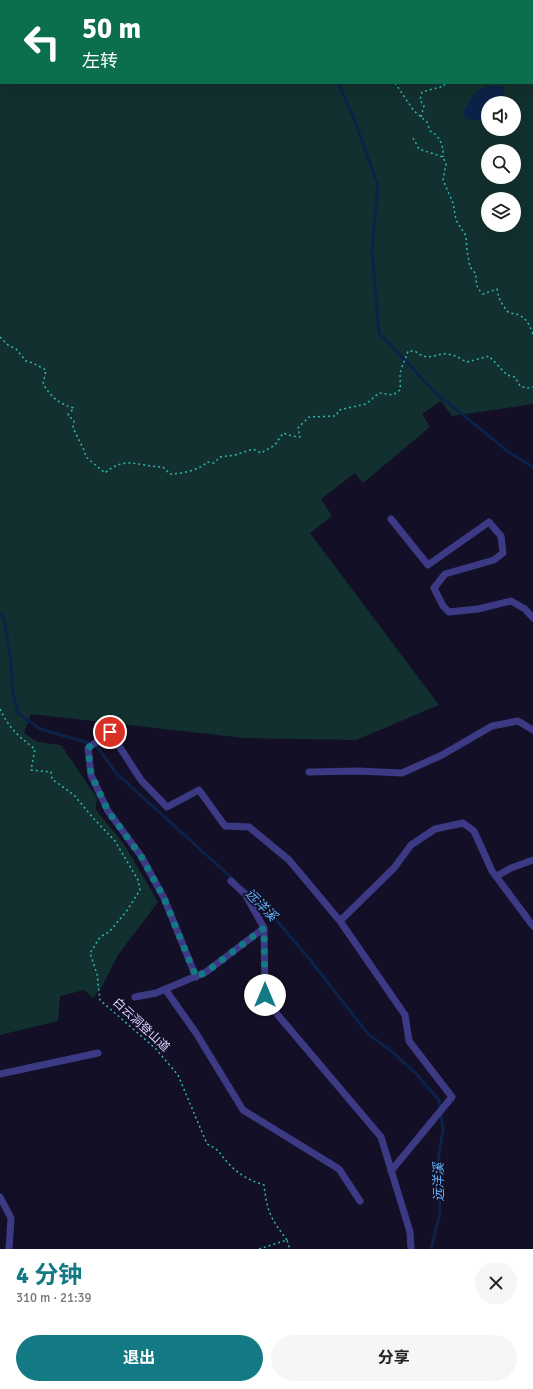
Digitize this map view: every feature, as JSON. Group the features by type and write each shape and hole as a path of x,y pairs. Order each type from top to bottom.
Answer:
{"street":[{"path":"391,519 428,565 489,522 501,536 503,553 494,560 445,574 434,588 443,606 449,612 478,609 511,601 525,609 533,618"},
{"path":"309,772 358,770 402,773 442,755 492,726 518,721 533,730"},
{"path":"196,977 164,898 141,856 108,811 91,774 88,748 110,732 141,780 167,807 199,790 225,826 249,827 289,860 340,921 404,1015 408,1041 452,1097 391,1171"},
{"path":"340,921 394,868 411,844 435,829 463,823 474,831 492,871 533,926"},
{"path":"496,876 511,868 533,860"},
{"path":"231,881 245,894 264,928 265,995 277,1014 381,1137 410,1232 411,1249"},
{"path":"135,997 156,993 206,972 264,928"},
{"path":"165,989 196,1033 243,1110 339,1169 360,1201"},
{"path":"0,1074 98,1053"},
{"path":"0,1197 11,1218 9,1249"}],"path":[{"path":"396,84 420,118 427,122 430,131 437,135 441,143 443,157 446,164 443,180 454,203 456,220 466,236 470,267 476,274 478,289 483,294 497,289 499,300 503,306 509,313 517,314 525,318 533,334"},
{"path":"420,118 424,106 420,100 422,92 444,86 445,84"},
{"path":"413,138 419,149 443,157"},
{"path":"0,338 8,345 16,349 26,361 46,370 43,384 52,398 59,403 74,408 68,416 74,421 73,428 86,457 105,473 117,464 137,463 154,467 163,467 170,474 178,474 201,468 207,462 214,464 220,457 235,455 253,449 261,453 275,444 283,433 292,436 300,436 298,428 309,417 336,416 339,410 366,404 379,393 393,395 400,390 402,381 401,371 408,351 415,351 421,356 428,358 452,354 467,362 489,356 507,375 515,377 520,386 527,388 533,387"},
{"name":"白云洞登山道","path":"0,709 8,724 18,736 35,749 31,770 51,772 52,779 74,794 94,819 115,841 138,880 140,890 126,912 109,932 100,937 90,953 97,974 100,1000 156,1049 178,1075 207,1144 218,1149 230,1165 248,1179 264,1186 266,1203 272,1220 287,1240"},
{"path":"259,1249 287,1240 290,1249"}],"green space":[{"path":"0,84 533,84 533,404 452,416 441,401 422,414 430,427 363,483 355,473 321,499 332,516 310,533 439,705 356,740 244,738 31,714 24,733 38,742 61,745 97,798 96,810 124,844 158,902 118,955 103,985 93,998 84,990 60,996 58,1021 0,1035"}],"water":[{"path":"486,86 504,87 503,96 481,96 481,120 466,119 463,113 473,95"}],"waterway":[{"path":"338,84 354,119 378,185 372,250 379,333 437,394 510,453 533,467"},
{"name":"远洋溪","path":"0,615 4,618 11,662 13,693 18,713 40,729 96,745 116,773 234,880"},
{"name":"远洋溪","path":"243,888 266,908 307,956 368,1034 395,1054 418,1076 439,1100 443,1130 438,1161 440,1213 431,1249"}],"route":[{"path":"110,732 88,748 91,774 108,811 141,856 164,898 196,977 206,972 264,928 265,995"}]}
